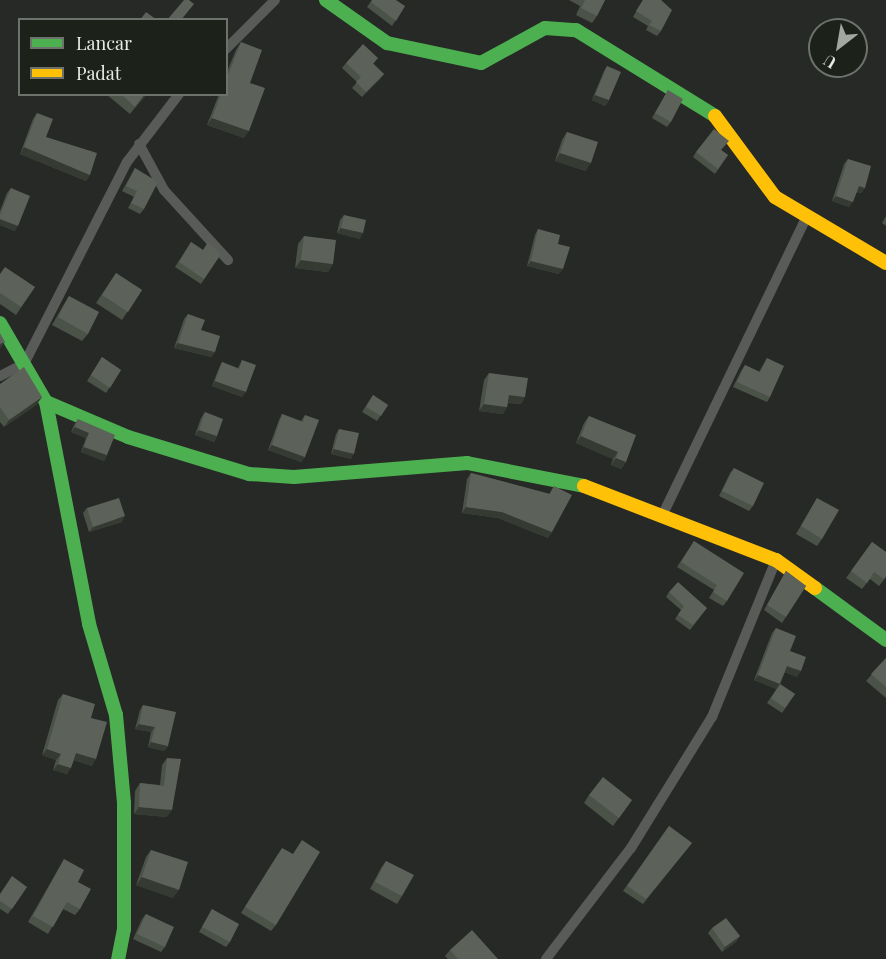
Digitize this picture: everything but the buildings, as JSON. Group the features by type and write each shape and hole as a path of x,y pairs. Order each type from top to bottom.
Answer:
{"street":[{"path":"228,47 275,0"},
{"path":"326,0 387,43 481,63 498,58 545,28 576,30 707,109 729,130 768,191 886,263"},
{"path":"0,376 24,364 139,144 177,96"},
{"path":"139,144 164,190 228,260"},
{"path":"662,516 807,216"},
{"path":"0,323 46,402 89,624 109,682 123,761 124,930 118,959"},
{"path":"46,402 128,436 249,474 294,477 467,463 562,478 776,560 886,640"},
{"path":"546,959 631,848 712,717 776,560"}],"traffic: fast":[{"path":"326,0 387,43 481,63 545,28 576,30 715,116"},
{"path":"0,323 46,402 89,624 116,715 124,803 124,929 118,959"},
{"path":"46,402 128,437 249,474 294,477 467,463 584,486"},
{"path":"815,588 886,640"}],"traffic: slow":[{"path":"715,116 775,197 886,263"},
{"path":"584,486 776,560 815,588"}]}
